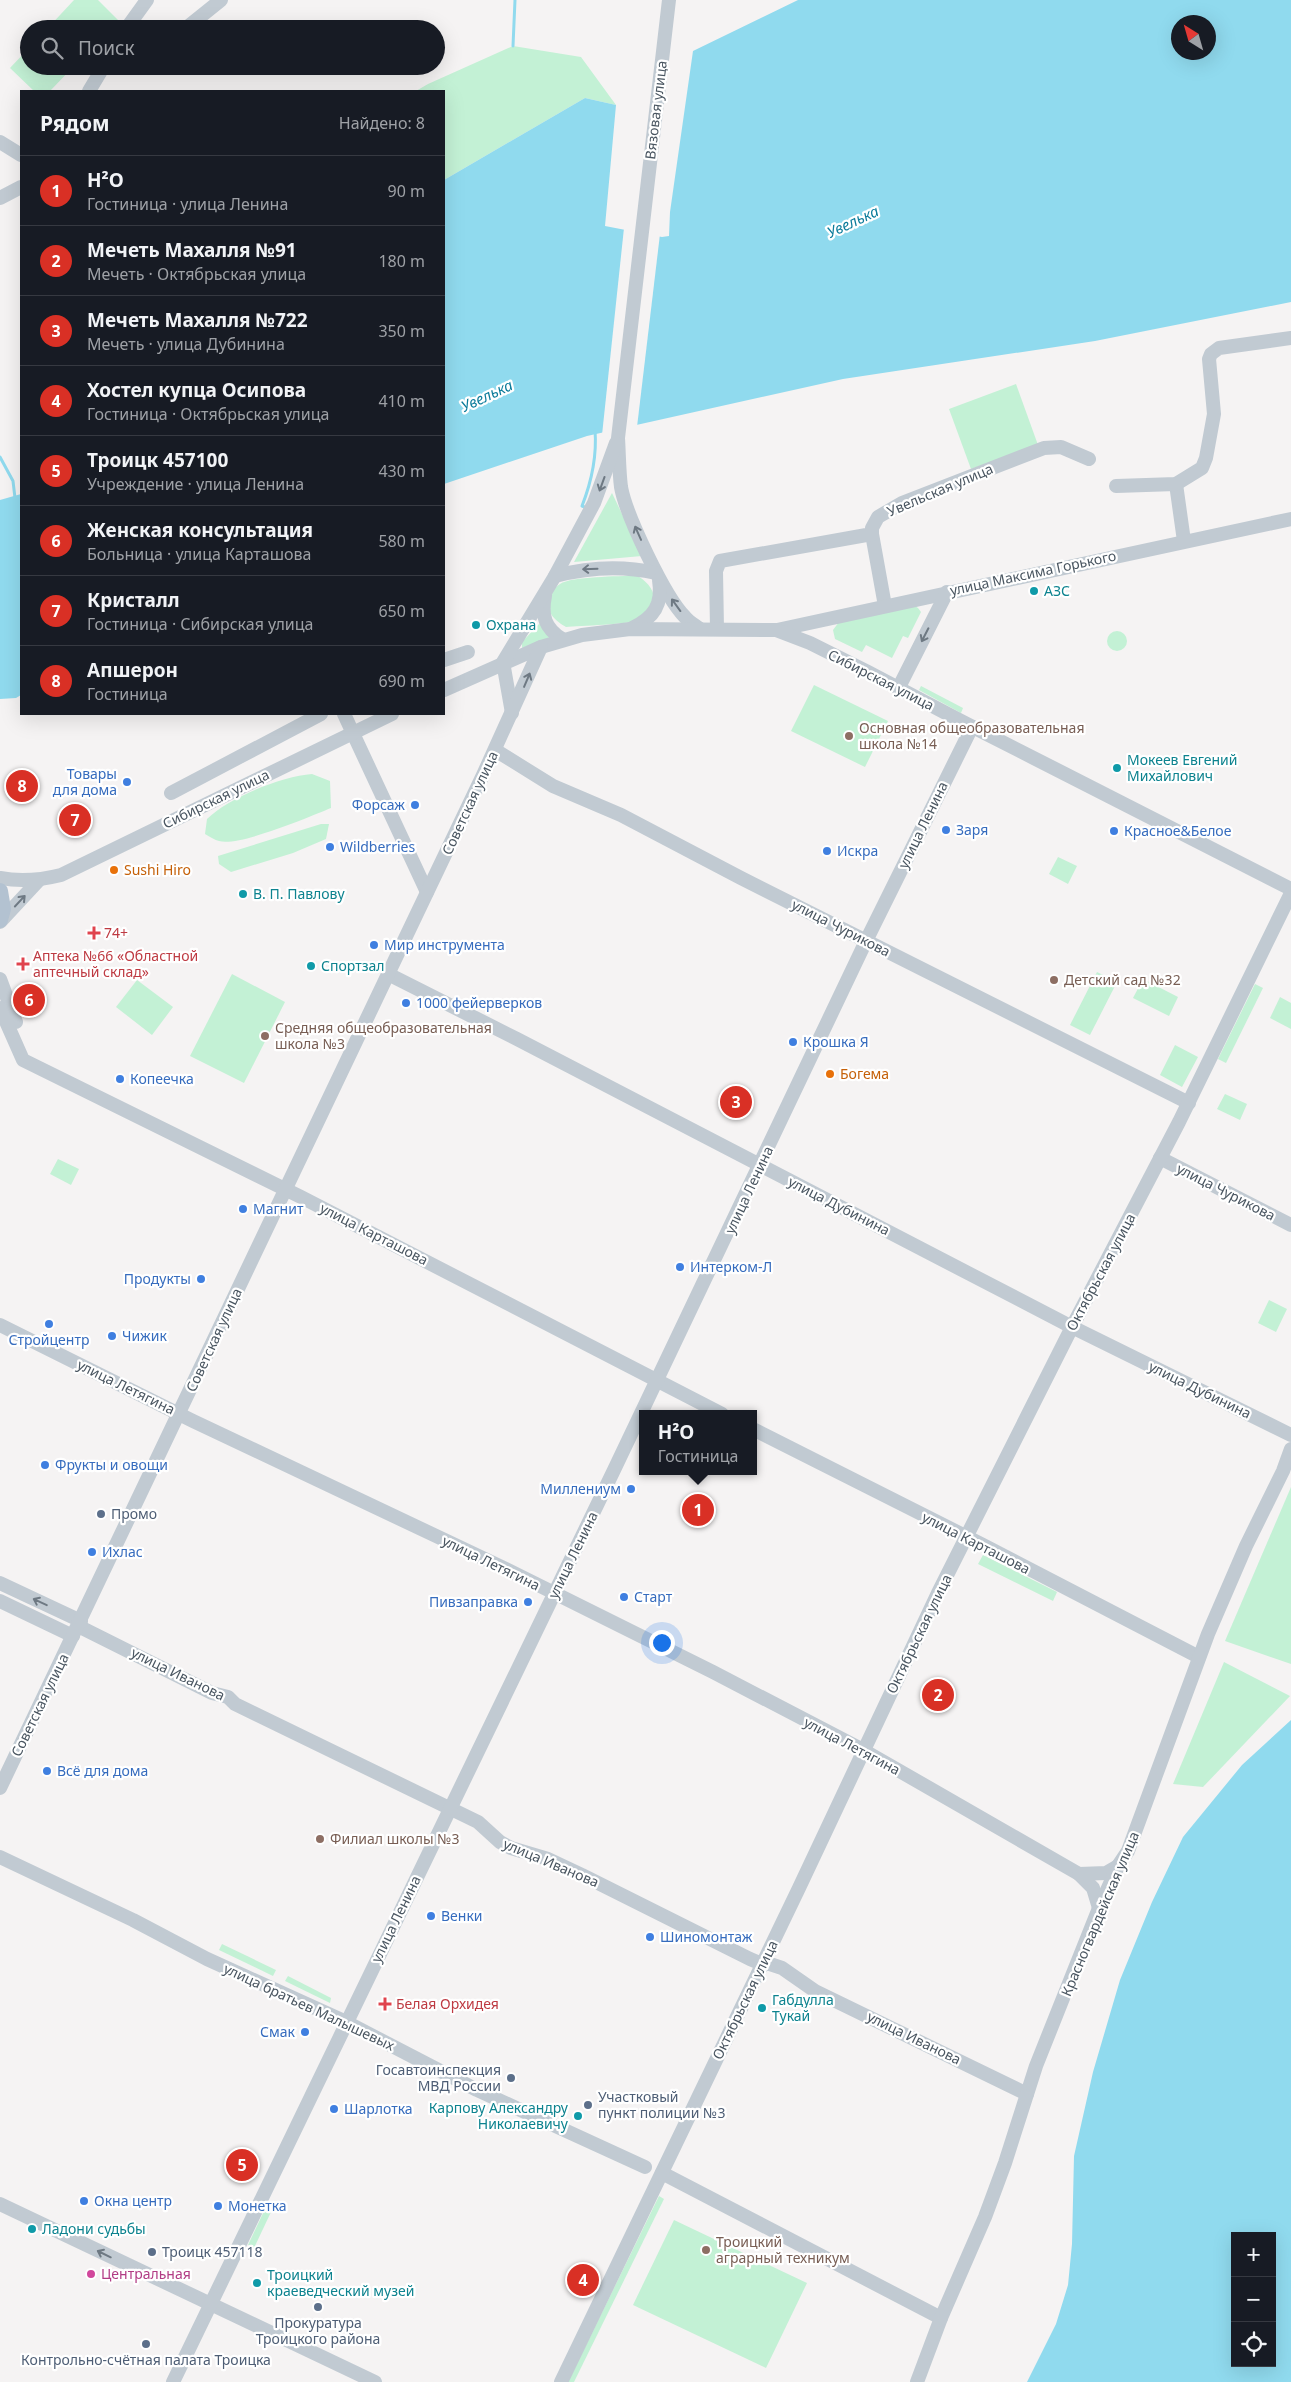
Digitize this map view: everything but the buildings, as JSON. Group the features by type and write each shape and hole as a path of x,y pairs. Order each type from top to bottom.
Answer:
{"main road":[{"path":"0,891 3,909 0,921"}],"street":[{"path":"137,20 147,0"},
{"path":"196,20 221,0"},
{"name":"Вязовая улица","path":"618,438 669,0"},
{"path":"90,90 99,75"},
{"path":"0,142 20,154"},
{"path":"0,198 20,188"},
{"path":"1116,486 1176,484 1196,474 1202,468 1206,458 1214,408 1209,359 1211,354 1219,348 1291,338"},
{"path":"618,438 623,493 657,575 685,617 700,629"},
{"path":"512,714 503,662 555,576 594,503 618,438"},
{"name":"Увельская улица","path":"872,534 872,528 878,517 902,503 1044,448 1061,447 1089,459"},
{"path":"1176,484 1184,540"},
{"name":"улица Максима Горького","path":"776,630 1184,540 1291,519"},
{"path":"717,629 716,571 720,561 872,534 885,606"},
{"path":"555,576 580,569 630,567 657,575"},
{"path":"630,630 644,623 656,609 660,591 657,575"},
{"path":"546,590 542,609 546,624 562,639"},
{"path":"899,687 947,592"},
{"name":"Сибирская улица","path":"445,690 503,662 562,639 630,630 776,630 810,643 899,687 972,727 1291,891"},
{"name":"Советская улица","path":"0,1788 495,750 541,647"},
{"path":"445,660 468,652"},
{"path":"171,792 319,715"},
{"path":"344,715 427,892"},
{"name":"Сибирская улица","path":"0,878 12,881 39,880 61,875 390,715"},
{"name":"улица Ленина","path":"643,1410 866,941 972,727"},
{"name":"улица Чурикова","path":"495,750 553,786 621,816 1188,1103"},
{"path":"0,921 39,880"},
{"name":"Октябрьская улица","path":"561,2382 966,1538 1188,1103 1291,891"},
{"name":"улица Дубинина","path":"388,974 1072,1327 1291,1435"},
{"path":"0,979 27,1061"},
{"path":"0,1008 27,1061"},
{"name":"улица Карташова","path":"27,1061 285,1190 714,1410"},
{"name":"улица Чурикова","path":"1160,1158 1291,1225"},
{"name":"улица Летягина","path":"0,1325 180,1414 555,1593 863,1750 1079,1874 1093,1888 1099,1908"},
{"name":"улица Ленина","path":"173,2382 639,1418"},
{"name":"улица Карташова","path":"757,1432 1199,1657"},
{"name":"Красногвардейская улица","path":"917,2382 940,2318 985,2217 1036,2066 1099,1908 1118,1866 1128,1851 1199,1657 1246,1546 1283,1471 1291,1449"},
{"name":"улица Иванова","path":"0,1583 77,1628 212,1693 228,1697 244,1708 478,1822 500,1842 511,1848 548,1859 762,1964 770,1964 782,1968 815,1991 1027,2094"},
{"name":"улица Иванова","path":"0,1601 77,1628"},
{"name":"улица братьев Малышевых","path":"0,1857 133,1920 208,1959 346,2022 477,2090 645,2166"},
{"path":"1079,1874 1106,1873 1118,1866"},
{"path":"662,2174 940,2318"},
{"path":"0,2204 152,2278 212,2303 375,2382"}],"green space":[{"path":"74,0 98,0 118,20 55,20"},
{"path":"513,46 581,57 616,105 585,98 445,179 445,90 418,90"},
{"path":"20,57 20,75 65,75 51,90 33,90 10,68"},
{"path":"1016,384 1038,445 971,469 949,409"},
{"path":"612,493 642,556 574,562"},
{"path":"636,575 643,579 654,595 653,605 639,620 616,624 566,627 550,613 548,605 554,589 566,581"},
{"path":"912,604 921,612 908,638 903,636 892,658 866,645 862,652 835,639 833,630 839,622"},
{"path":"539,624 544,625 551,637 522,648 522,642"},
{"path":"1117,631 1124,634 1127,641 1124,648 1117,651 1110,648 1107,641 1110,634"},
{"path":"814,685 888,721 865,767 791,731"},
{"path":"921,686 963,708 961,713 919,690"},
{"path":"312,774 330,781 331,808 275,830 229,842 219,841 205,834 207,819 228,803 256,789 286,779"},
{"path":"321,824 329,824 326,839 293,853 231,872 219,864 218,856"},
{"path":"1058,857 1077,866 1068,884 1049,874"},
{"path":"1097,972 1117,982 1090,1035 1070,1025"},
{"path":"232,974 285,1002 244,1083 190,1056"},
{"path":"1143,979 1178,997 1169,1016 1133,998"},
{"path":"137,980 173,1007 152,1035 116,1007"},
{"path":"1255,984 1263,988 1226,1063 1218,1059"},
{"path":"1280,997 1291,1003 1291,1029 1270,1018"},
{"path":"1175,1045 1198,1057 1182,1087 1160,1075"},
{"path":"1225,1094 1247,1104 1240,1120 1217,1109"},
{"path":"58,1159 79,1169 71,1185 50,1174"},
{"path":"1269,1300 1287,1309 1276,1332 1258,1323"},
{"path":"1291,1487 1291,1664 1225,1641"},
{"path":"983,1555 1057,1592 1053,1601 978,1564"},
{"path":"1224,1662 1290,1696 1203,1787 1173,1784"},
{"path":"222,1944 276,1970 273,1976 219,1950"},
{"path":"288,1976 331,1998 330,2003 285,1981"},
{"path":"659,2196 664,2199 574,2382 568,2382"},
{"path":"265,2209 271,2212 254,2248 248,2245"},
{"path":"674,2220 807,2283 766,2368 633,2305"}],"water":[{"name":"Увелька","path":"798,0 1291,0 1291,302 1095,341 843,379 587,436 445,484 445,179 585,98 616,105 605,226 662,237 669,236 670,212 693,51"},
{"path":"20,494 20,696 16,698 0,699 0,500"},
{"path":"1291,1720 1291,2382 1027,2382 1056,2324 1068,2285 1072,2244 1074,2156 1093,2072 1120,1980 1152,1902 1183,1837 1242,1765"}],"pier":[{"path":"624,228 660,234 637,427 602,435"}],"waterway":[{"path":"513,46 515,0"},
{"path":"587,508 582,506 593,469 595,430"},
{"path":"0,457 13,481 15,498"}],"place":[{"name":"АЗС","path":"1034,591"},
{"name":"Охрана","path":"476,625"},
{"name":"Основная общеобразовательная школа №14","path":"849,736"},
{"name":"Мокеев Евгений Михайлович","path":"1117,768"},
{"name":"Товары для дома","path":"127,782"},
{"name":"Апшерон","path":"22,786"},
{"name":"Форсаж","path":"415,805"},
{"name":"Кристалл","path":"75,820"},
{"name":"Заря","path":"946,830"},
{"name":"Красное&Белое","path":"1114,831"},
{"name":"Wildberries","path":"330,847"},
{"name":"Искра","path":"827,851"},
{"name":"Sushi Hiro","path":"114,870"},
{"name":"В. П. Павлову","path":"243,894"},
{"name":"74+","path":"94,933"},
{"name":"Мир инструмента","path":"374,945"},
{"name":"Аптека №66 «Областной аптечный склад»","path":"23,964"},
{"name":"Спортзал","path":"311,966"},
{"name":"Детский сад №32","path":"1054,980"},
{"name":"Женская консультация","path":"29,1000"},
{"name":"1000 фейерверков","path":"406,1003"},
{"name":"Средняя общеобразовательная школа №3","path":"265,1036"},
{"name":"Крошка Я","path":"793,1042"},
{"name":"Богема","path":"830,1074"},
{"name":"Копеечка","path":"120,1079"},
{"name":"Мечеть Махалля №722","path":"736,1102"},
{"name":"Магнит","path":"243,1209"},
{"name":"Интерком-Л","path":"680,1267"},
{"name":"Продукты","path":"201,1279"},
{"name":"Стройцентр","path":"49,1324"},
{"name":"Чижик","path":"112,1336"},
{"name":"Фрукты и овощи","path":"45,1465"},
{"name":"Миллениум","path":"631,1489"},
{"name":"H²O","path":"698,1510"},
{"name":"Промо","path":"101,1514"},
{"name":"Ихлас","path":"92,1552"},
{"name":"Старт","path":"624,1597"},
{"name":"Пивзаправка","path":"528,1602"},
{"name":"Мечеть Махалля №91","path":"938,1695"},
{"name":"Всё для дома","path":"47,1771"},
{"name":"Филиал школы №3","path":"320,1839"},
{"name":"Венки","path":"431,1916"},
{"name":"Шиномонтаж","path":"650,1937"},
{"name":"Белая Орхидея","path":"385,2004"},
{"name":"Габдулла Тукай","path":"762,2008"},
{"name":"Смак","path":"305,2032"},
{"name":"Госавтоинспекция МВД России","path":"511,2078"},
{"name":"Участковый пункт полиции №3","path":"588,2105"},
{"name":"Шарлотка","path":"334,2109"},
{"name":"Карпову Александру Николаевичу","path":"578,2116"},
{"name":"Троицк 457100","path":"242,2165"},
{"name":"Окна центр","path":"84,2201"},
{"name":"Монетка","path":"218,2206"},
{"name":"Ладони судьбы","path":"32,2229"},
{"name":"Троицкий аграрный техникум","path":"706,2250"},
{"name":"Троицк 457118","path":"152,2252"},
{"name":"Центральная","path":"91,2274"},
{"name":"Хостел купца Осипова","path":"583,2280"},
{"name":"Троицкий краеведческий музей","path":"257,2283"},
{"name":"Прокуратура Троицкого района","path":"318,2307"},
{"name":"Контрольно-счётная палата Троицка","path":"146,2344"}]}
